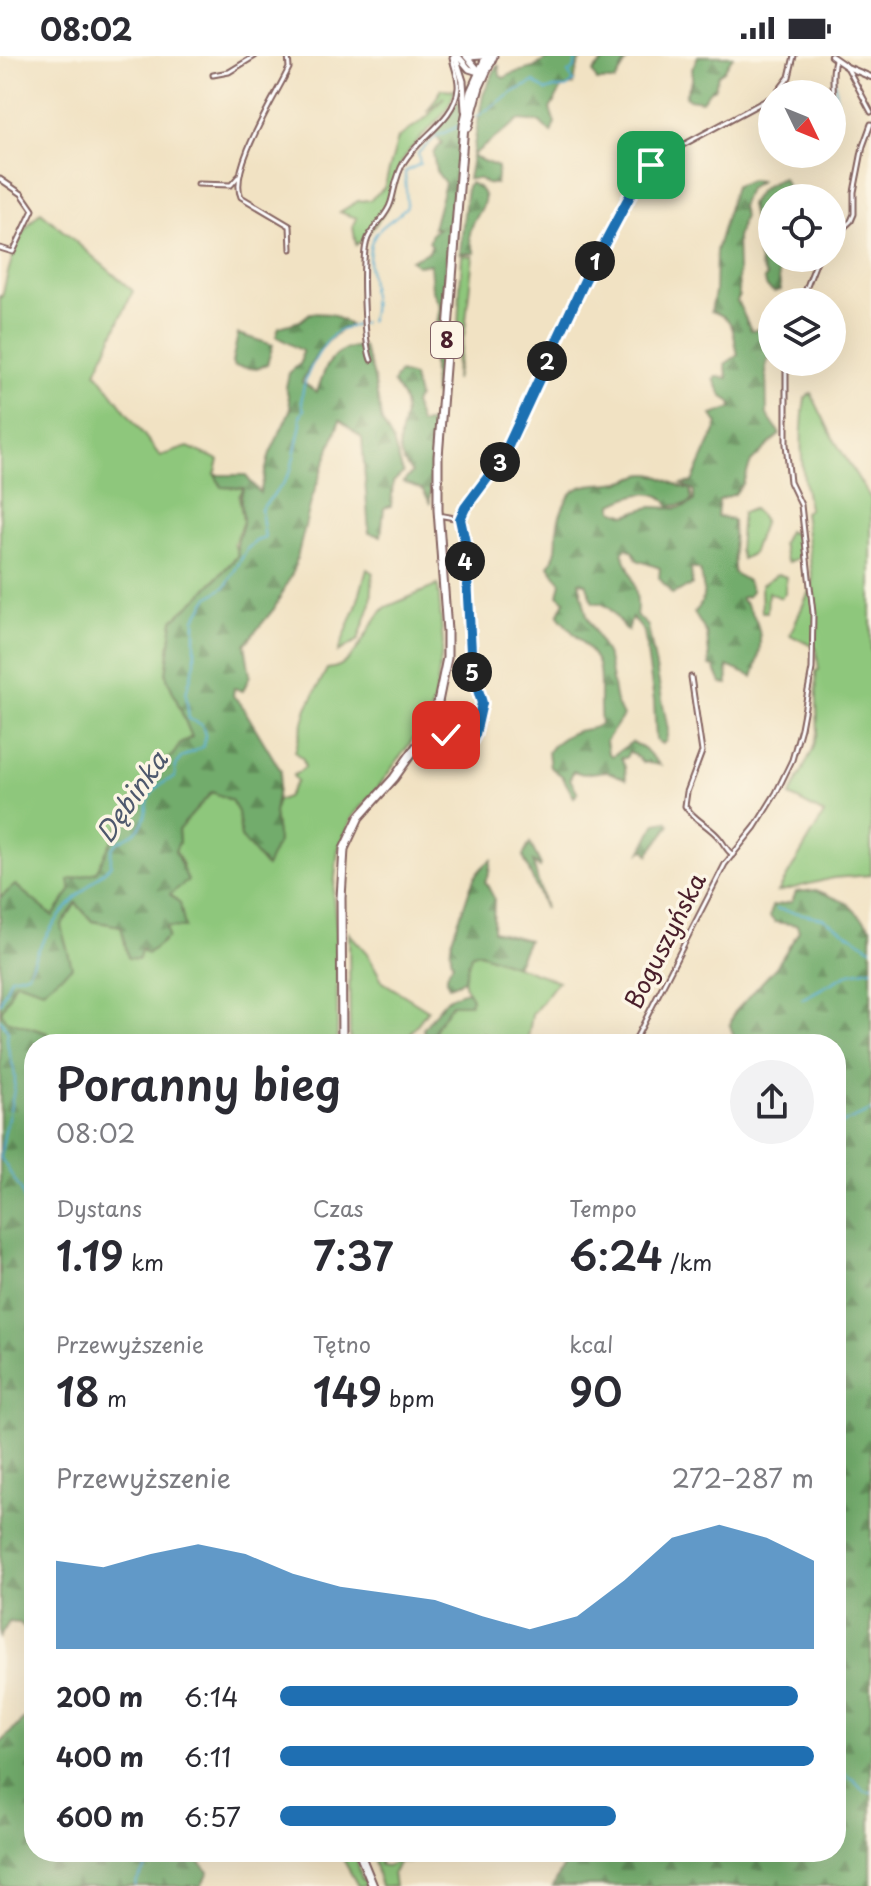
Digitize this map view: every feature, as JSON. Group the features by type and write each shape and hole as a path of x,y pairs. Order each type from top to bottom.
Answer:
{"highway":[{"name":"8","path":"466,126 485,56"},
{"name":"8","path":"342,1034 341,898 344,849 359,817 394,778 428,730 437,707 448,644 438,515 438,449 466,113 482,73 493,56"},
{"path":"363,1862 373,1886"}],"main road":[{"path":"456,56 469,69 482,73"},
{"path":"456,56 463,81 466,113"},
{"path":"466,56 482,73"},
{"path":"466,56 485,56"}],"street":[{"path":"213,75 229,72 255,56"},
{"path":"288,56 289,68 242,159 238,193 290,226 291,249"},
{"path":"371,360 364,283 367,240 388,211 402,164 444,117 456,97 459,85 452,58 456,56"},
{"path":"786,80 792,72 794,56"},
{"path":"833,80 833,58 871,77"},
{"path":"847,67 871,112"},
{"path":"428,730 446,735 467,747 473,741 482,708 472,670 465,542 460,519 503,457 585,280 642,173 673,151 758,105"},
{"path":"846,226 854,214 854,192 863,146 871,124"},
{"path":"198,184 231,185 239,175"},
{"path":"0,179 22,194 33,210 13,252 0,248"},
{"name":"Boguszyńska","path":"638,1034 715,882 756,825 792,760 812,669 813,613 801,505 790,482 786,444 786,376"},
{"path":"438,515 460,519"},
{"path":"691,677 702,752 685,806 733,855"}],"green space":[{"path":"551,56 584,56 579,62 573,85 562,88 550,109 555,123 551,133 540,122 519,120 474,154 473,157 498,167 496,184 468,179 483,95 497,65 500,76 504,78 533,68"},
{"path":"630,56 615,81 597,81 593,72 604,61"},
{"path":"698,56 733,56 718,75 715,88 702,101 685,96"},
{"path":"442,89 455,90 451,100 441,117 403,160 388,206 356,245 353,227 357,218 340,212 358,201 370,200 384,188 398,138 427,117 444,97 427,112"},
{"path":"457,101 461,122 449,225 445,226 448,227 438,396 434,394 432,350 440,307 432,289 430,264 417,265 411,260 428,252 432,245 429,242 432,233 439,228 433,228 445,183 436,171 433,153 442,143 433,132"},
{"path":"783,178 786,184 770,184"},
{"path":"751,180 760,181 748,189 741,207 744,216 737,237 737,301 751,330 758,330 758,376 766,376 767,415 780,434 751,462 735,494 719,500 717,516 733,520 734,573 747,581 752,590 748,596 740,598 758,625 760,645 757,666 753,677 727,666 728,684 721,683 714,667 710,666 707,634 694,613 703,598 700,570 691,568 692,585 672,594 659,578 660,568 637,560 633,551 626,548 622,553 634,584 636,615 648,626 668,730 666,741 662,744 656,740 644,632 632,617 628,631 605,605 593,603 586,583 579,582 587,616 608,658 616,702 623,716 606,741 608,753 612,756 632,742 644,748 660,765 643,762 629,751 626,758 621,758 626,779 606,771 583,774 573,771 570,779 578,793 574,797 562,776 550,767 548,752 568,735 601,723 600,681 598,665 592,654 558,616 565,601 558,595 561,583 549,566 556,548 559,519 575,490 646,474 690,489 692,500 688,504 670,506 658,496 643,494 613,504 613,510 626,515 650,507 679,508 689,504 694,501 694,491 682,484 692,482 718,424 712,415 732,408 714,379 728,378 725,364 738,355 734,333 725,318 711,311 715,292 716,251 735,186"},
{"path":"470,183 484,194 484,200 470,234 475,253 460,253 467,186"},
{"path":"758,193 758,237 750,205"},
{"path":"41,212 133,291 96,372 160,456 188,447 219,460 215,475 222,487 244,488 239,496 243,521 234,544 238,555 173,620 166,675 192,737 181,743 173,755 160,765 133,799 96,873 71,891 52,917 16,885 0,898 0,296 20,240"},
{"path":"462,255 473,256 465,330 455,380"},
{"path":"764,272 779,272 781,288 767,287 764,279 767,277"},
{"path":"310,313 331,314 350,325 321,349 302,382 317,392 323,374 337,354 363,346 373,373 382,422 393,442 403,473 393,482 391,506 384,508 381,536 369,533 362,438 340,420 312,498 294,570 274,609 245,644 250,675 243,691 234,688 233,696 241,704 281,771 274,813 278,842 266,867 241,837 238,812 231,800 212,792 178,830 179,842 175,851 188,881 170,894 180,903 185,928 166,927 168,937 147,954 141,949 139,959 128,958 121,926 92,921 76,903 61,926 72,967 43,990 16,981 1,1012 6,1020 47,1034 24,1034 24,1628 20,1623 9,1622 0,1637 0,898 15,885 53,916 71,891 69,880 96,872 133,799 160,765 173,755 181,743 192,737 166,675 173,620 238,556 244,488 222,487 215,475 245,475 260,493 270,453 291,409 286,387 289,373 301,363 302,351 276,336 279,327 300,321"},
{"path":"238,334 273,345 267,364 257,369 234,366 232,362"},
{"path":"399,373 413,377 418,397 414,403 420,424 436,422 431,453 430,502 422,489 403,482 412,473 400,452 405,408 393,383"},
{"path":"811,393 832,436 871,499 871,875 833,878 778,892 824,814 790,796 818,732 816,671 819,670 816,648 790,635 813,582 804,512 809,509 802,441 805,398"},
{"path":"753,509 764,520 752,554 742,559 739,550 742,513"},
{"path":"788,531 798,536 803,550 800,557 789,562 782,543"},
{"path":"367,569 373,573 371,603 358,640 338,652 356,607"},
{"path":"778,574 786,577 785,593 781,598 768,592 767,612 762,612 761,585"},
{"path":"438,585 443,644 429,717 376,790 354,814 338,850 333,896 337,932 337,1034 47,1034 6,1020 1,1012 16,981 76,903 92,921 121,926 141,949 165,927 170,894 183,865 175,850 179,842 178,830 212,792 231,800 238,812 241,837 278,842 274,813 276,801 287,797 297,781 293,776 305,767 303,759 295,752 307,708 327,669 347,661 386,607"},
{"path":"667,821 670,825 649,855 645,850 641,852 656,823"},
{"path":"530,843 541,865 540,868 533,862 545,909 523,856"},
{"path":"491,860 485,881 494,898 493,931 528,940 516,966 477,952 471,955 464,980 449,986 447,977 453,963 451,945 454,932 475,878"},
{"path":"816,890 847,903 871,927 871,1886 553,1886 566,1862 846,1862 846,1034 733,1034 730,1025 734,1013 776,967 799,931 797,925 775,922 770,917 772,906 792,902 796,892"},
{"path":"349,933 367,953 383,982 428,1010 410,1034 350,1034"},
{"path":"477,952 558,981 532,1015 529,1034 435,1034 452,1003 469,1004 472,998 464,985 465,968 471,954"},
{"path":"468,991 472,998 470,1004 452,1004 434,1034 425,1034 423,1029 442,1005"},
{"path":"24,1719 24,1862 200,1862 209,1872 201,1886 0,1886 0,1743"},
{"path":"345,1862 358,1862 362,1880 368,1886 358,1886"},
{"path":"374,1862 387,1866 398,1862 393,1873 395,1886 381,1886"}],"waterway":[{"name":"Dębinka","path":"476,117 534,82 546,91 566,88 574,82 568,73 575,68 576,56"},
{"path":"834,76 834,80"},
{"name":"Dębinka","path":"369,321 372,314 369,262 372,241 407,206 405,172 420,164 418,153 437,136 459,126"},
{"name":"Dębinka","path":"0,1003 11,977 28,973 35,955 62,913 111,865 113,847 141,825 154,791 175,777 180,760 204,746 202,725 189,719 186,693 195,662 195,619 208,598 226,586 247,549 265,538 261,509 291,470 304,409 303,391 317,356 339,331 364,323"},
{"path":"777,909 823,918 871,948"},
{"path":"802,999 850,973 871,969"},
{"name":"Dębinka","path":"0,1019 8,1031 15,1081 1,1158 24,1200"},
{"path":"846,1122 871,1111"},
{"path":"846,1775 865,1792 871,1792"},
{"name":"Dębinka","path":"135,1886 148,1862"}],"route":[{"path":"446,735 461,746 469,746 482,703 472,670 465,542 460,519 503,457 585,280 642,173 651,165"}]}
